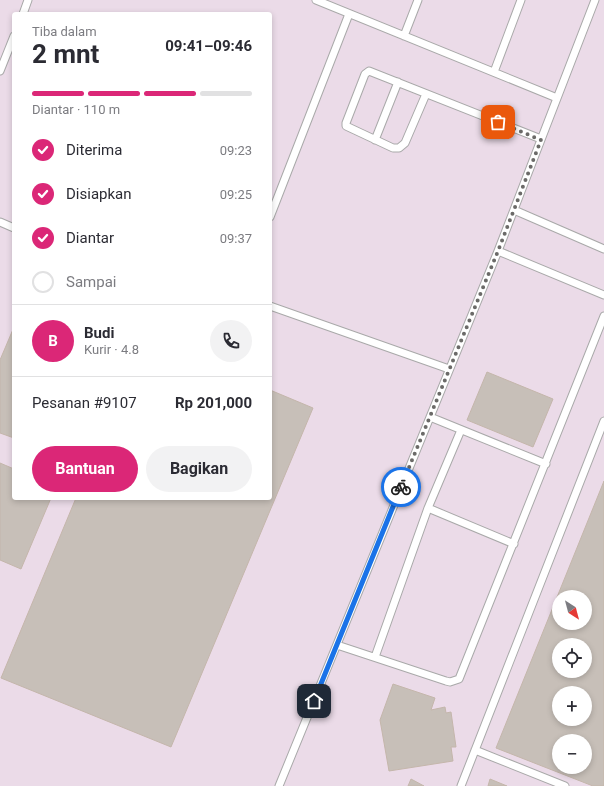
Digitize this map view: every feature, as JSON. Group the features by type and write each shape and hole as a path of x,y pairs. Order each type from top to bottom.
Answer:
{"lane":[{"path":"24,12 28,0"},
{"path":"316,0 557,98"},
{"path":"404,36 418,0"},
{"path":"494,72 521,0"},
{"path":"279,786 498,251 595,0"},
{"path":"272,211 349,14"},
{"path":"0,71 12,41"},
{"path":"426,94 405,143 401,147 394,148 347,128 346,123 368,71 398,82 541,140"},
{"path":"375,140 398,82"},
{"path":"514,210 604,249"},
{"path":"0,222 12,227"},
{"path":"498,251 604,295"},
{"path":"272,307 449,369"},
{"path":"337,645 446,681 450,682 459,678 514,544 604,316"},
{"path":"430,416 546,464"},
{"path":"461,786 604,421"},
{"path":"375,657 428,508 461,430"},
{"path":"428,508 514,544"},
{"path":"475,750 565,786"}],"shaded area":[{"path":"0,0 604,0 604,786 0,786"}],"building":[{"path":"12,332 12,437 0,433 0,360"},
{"path":"487,372 553,399 533,447 467,420"},
{"path":"272,391 313,408 171,747 1,678 75,500 272,500"},
{"path":"0,463 12,468 12,500 50,500 21,569 0,560"},
{"path":"604,481 604,786 593,786 562,774 592,774 592,734 552,734 552,770 496,748 552,610 552,630 592,630 592,590 560,590"},
{"path":"393,684 435,698 431,710 445,707 446,713 451,712 456,747 451,747 453,761 389,771 380,720"},
{"path":"411,779 424,786 408,786"},
{"path":"490,779 507,786 488,786"}],"way so far":[{"path":"401,487 498,251 541,140 498,122"}],"route":[{"path":"314,701 401,487"}]}
